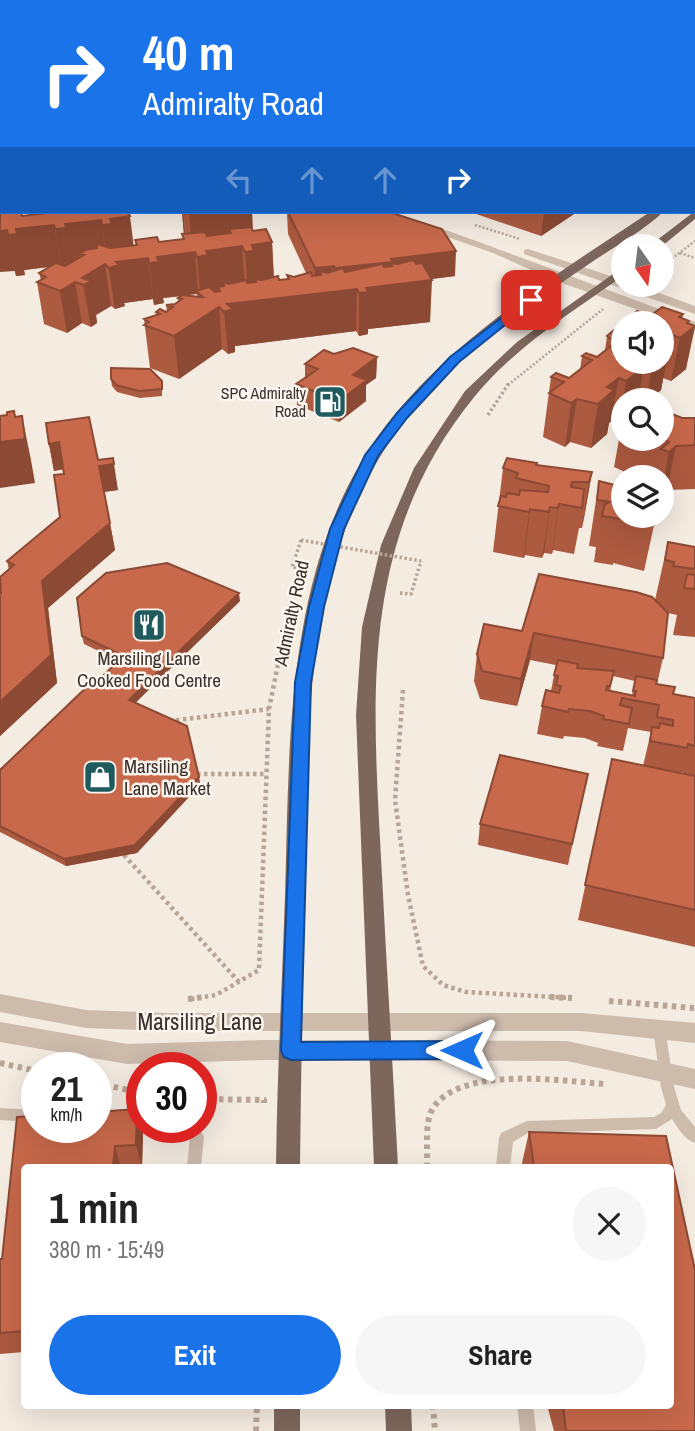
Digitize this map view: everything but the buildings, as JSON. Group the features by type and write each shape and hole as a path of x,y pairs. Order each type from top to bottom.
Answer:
{"main road":[{"name":"Admiralty Road","path":"288,1164 299,721 303,674 337,529 372,455 430,383 454,359 567,273 654,214"},
{"path":"670,234 695,214"},
{"path":"386,1164 379,1050 365,657 372,604 390,536 426,458 471,394 504,361 611,284"},
{"path":"287,1409 287,1431"},
{"path":"398,1409 399,1431"}],"street":[{"path":"389,214 567,273 605,291 611,289"},
{"path":"410,214 567,273 695,326"},
{"path":"661,298 695,310"},
{"name":"Marsiling Lane","path":"0,1003 86,1019 167,1022 581,1022 695,1033"},
{"name":"Marsiling Lane","path":"0,1032 127,1054 379,1050 567,1051 695,1079"}],"lane":[{"path":"659,1028 671,1109 685,1130 695,1138"},
{"path":"503,1164 506,1138 527,1127 656,1123 666,1117 671,1109"},
{"path":"0,1114 21,1115"},
{"path":"194,1164 196,1143"},
{"path":"525,1409 528,1431"}],"path":[{"path":"471,224 523,240"},
{"path":"674,257 695,241"},
{"path":"679,253 695,258"},
{"path":"488,415 512,379 605,291"},
{"path":"304,569 292,567 300,540 421,561 411,594 400,593"},
{"path":"403,690 395,800 408,895 423,966 443,985 466,992 575,999"},
{"path":"162,722 269,709"},
{"path":"197,774 266,774"},
{"path":"124,855 239,982"},
{"path":"180,1000 216,995 259,970"},
{"path":"602,1000 695,1009"},
{"path":"0,1063 21,1068"},
{"path":"427,1164 432,1109 445,1094 484,1079 609,1084"},
{"path":"217,1099 264,1100"},
{"path":"256,1431 257,1409"},
{"path":"433,1409 435,1431"}],"place":[{"name":"SPC Admiralty Road","path":"330,402"},
{"name":"Marsiling Lane Cooked Food Centre","path":"149,625"},
{"name":"Marsiling Lane Market","path":"100,777"}],"route":[{"path":"462,1050 291,1051 299,721 305,663 317,607 337,529 351,493 372,455 430,383 454,359 531,300"}]}
